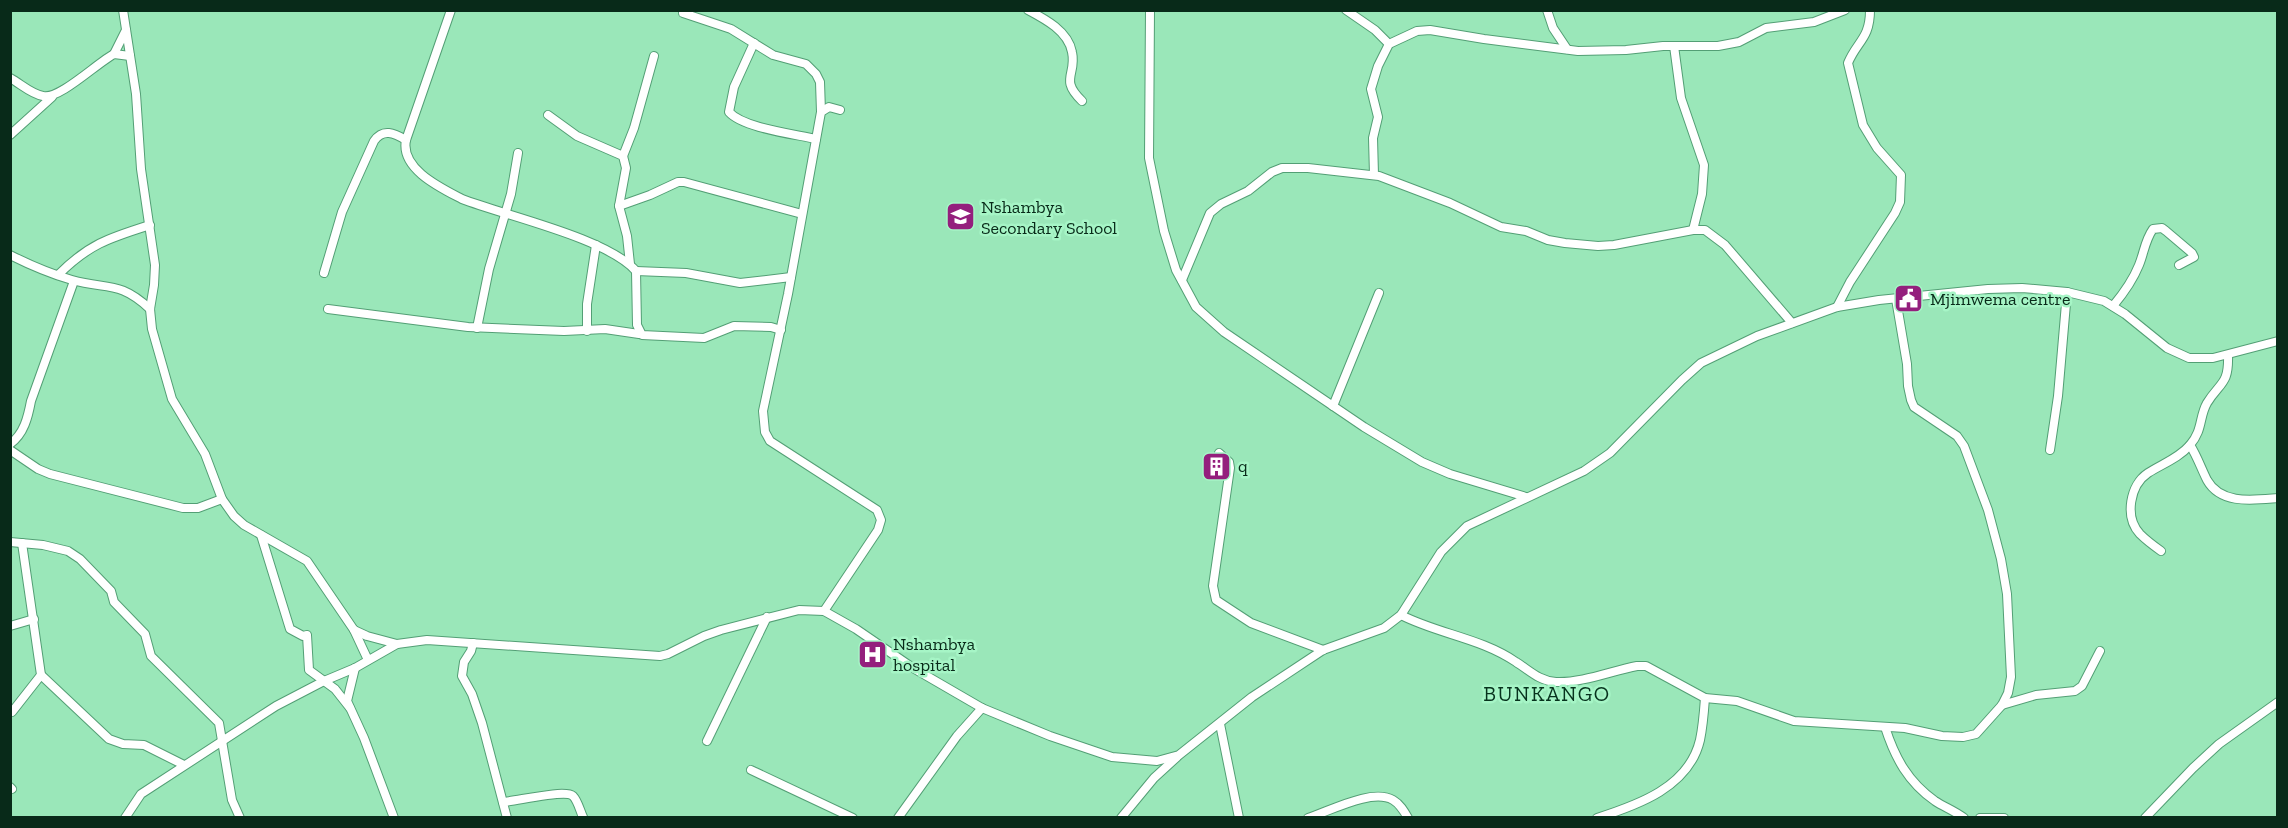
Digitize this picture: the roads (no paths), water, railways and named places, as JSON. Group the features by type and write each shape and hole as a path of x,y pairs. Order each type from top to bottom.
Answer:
{"street":[{"path":"123,10 136,94 141,169 155,265 150,309 152,329 172,399 205,454 222,499 244,525 307,561 354,630 369,660"},
{"path":"451,10 406,140 406,154 411,164 462,199 596,245 630,264 636,271 639,334"},
{"path":"1028,10 1049,21 1066,39 1072,53 1069,81 1073,92 1082,101"},
{"path":"1150,10 1149,158 1164,231 1176,270 1196,307 1209,320 1333,406 1422,462 1450,474 1526,497"},
{"path":"1346,10 1375,30 1389,44"},
{"path":"1548,10 1553,28 1567,49"},
{"path":"1374,176 1373,138 1378,117 1371,89 1378,66 1389,44 1417,31 1430,30 1567,49 1626,50 1729,45 1766,28 1814,22 1845,10"},
{"path":"1837,307 1850,282 1895,213 1901,194 1901,175 1876,148 1863,125 1848,63 1870,24 1870,10"},
{"path":"683,13 731,29 773,56 806,64 820,82 821,112 781,330 763,411 765,432 770,441 877,510 881,520 878,530 824,610"},
{"path":"10,135 52,97 61,93 114,54 126,29"},
{"path":"754,43 734,87 729,112 747,123 816,139"},
{"path":"1674,46 1682,98 1704,165 1702,194 1693,230"},
{"path":"114,54 130,56"},
{"path":"630,264 627,236 619,206 626,168 623,156 634,128 654,56"},
{"path":"10,78 35,93 52,97"},
{"path":"821,112 829,107 840,110"},
{"path":"548,115 577,136 623,156"},
{"path":"324,273 342,212 374,141 384,132 391,132 406,140"},
{"path":"477,328 489,269 511,194 518,153"},
{"path":"1182,280 1210,213 1221,204 1255,186 1272,172 1282,168 1308,168 1374,176 1450,203 1501,227 1526,231 1548,240 1565,243 1614,245 1693,230 1705,230 1725,245 1792,323"},
{"path":"619,206 678,182 684,182 801,214"},
{"path":"58,275 85,250 99,242 150,225"},
{"path":"2113,306 2136,272 2148,237 2153,230 2162,228 2192,253 2194,257 2179,266"},
{"path":"587,331 587,304 596,245"},
{"path":"10,255 31,266 74,281 120,289 134,295 150,309"},
{"path":"636,271 686,273 740,283 790,278"},
{"path":"10,444 20,435 28,416 31,401 74,281"},
{"path":"1121,818 1154,778 1179,754 1252,697 1323,650 1384,628 1401,615 1441,552 1467,526 1584,471 1610,453 1701,363 1748,340 1837,307 1988,289 2022,288 2067,292 2104,301 2167,348 2189,358 2213,358 2277,341"},
{"path":"2050,450 2058,396 2067,292"},
{"path":"1333,406 1379,293"},
{"path":"1401,615 1419,624 1488,646 1542,679 1557,682 1571,681 1646,666 1706,698 1737,702 1794,721 1885,727 1964,737 1976,734 2002,705 2008,693 2010,677 2007,594 2001,559 1988,510 1964,446 1957,436 1914,407 1911,400 1896,299"},
{"path":"328,309 477,328 587,331 604,329 639,334 704,338 734,326 771,327 781,330"},
{"path":"2161,551 2139,534 2133,524 2132,495 2138,483 2147,474 2190,445 2201,428 2207,403 2224,383 2229,369 2228,355"},
{"path":"2190,445 2208,482 2224,496 2252,500 2277,498"},
{"path":"10,450 38,469 50,474 183,508 198,508 222,499"},
{"path":"1219,453 1229,462 1230,468 1213,586 1216,600 1251,623 1323,650"},
{"path":"261,535 290,629 303,636 307,635 309,670 341,694 350,708"},
{"path":"10,542 56,547 68,551 80,559 111,591 114,602 142,631 151,656 215,718 220,728 232,800 240,818"},
{"path":"22,543 41,675 109,739 123,744 144,745 184,765"},
{"path":"125,818 141,794 221,741 276,706 355,668 397,644 427,640 660,656 721,630 799,610 824,610 913,668 982,708 1050,736 1112,757 1157,761 1179,754"},
{"path":"707,741 767,617"},
{"path":"10,626 34,619"},
{"path":"354,630 397,644"},
{"path":"473,643 464,662 462,676 472,694 482,723 505,817"},
{"path":"2002,705 2027,696 2074,691 2082,686 2100,651"},
{"path":"355,668 347,701 364,738 394,818"},
{"path":"12,712 41,675"},
{"path":"1597,818 1633,806 1659,793 1674,782 1691,762 1700,741 1706,698"},
{"path":"2145,818 2186,774 2219,744 2277,702"},
{"path":"898,818 957,736 982,708"},
{"path":"1220,724 1239,818"},
{"path":"1885,727 1896,758 1917,787 1936,802 1964,818"},
{"path":"751,770 853,818"},
{"path":"503,802 540,798 560,792 568,793 574,797 583,817"},
{"path":"1308,818 1369,797 1393,800 1408,818"},
{"path":"1980,818 2004,818"}],"place":[{"name":"Nshambya Secondary School","path":"960,217"},
{"name":"Mjimwema centre","path":"1909,299"},
{"name":"q","path":"1217,466"},
{"name":"Nshambya hospital","path":"872,654"}],"district":[{"name":"BUNKANGO","path":"1547,693"}]}
